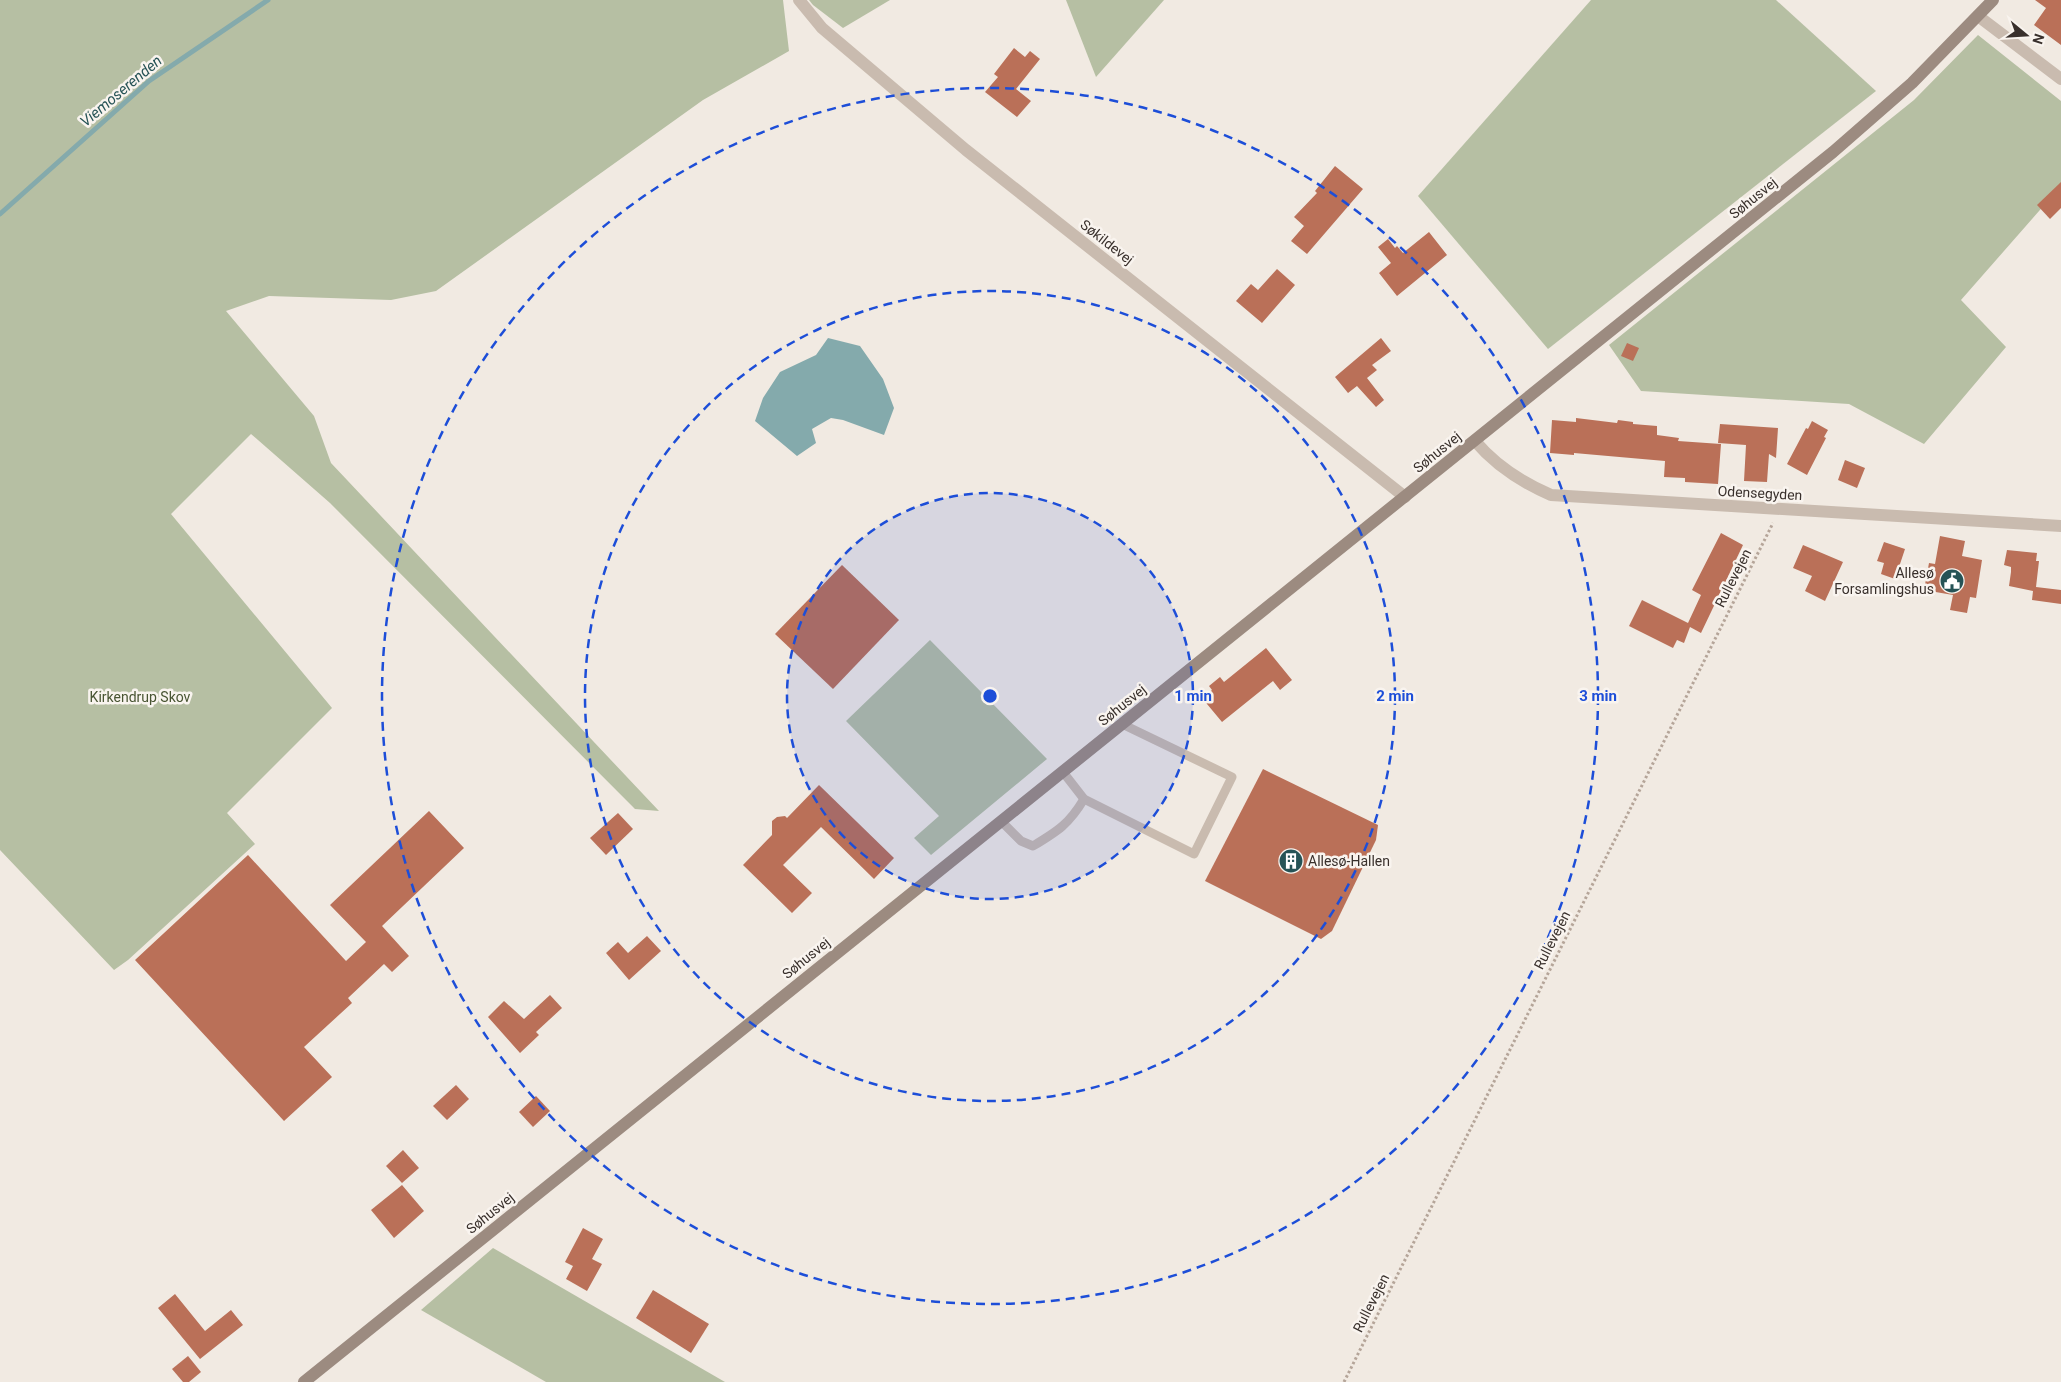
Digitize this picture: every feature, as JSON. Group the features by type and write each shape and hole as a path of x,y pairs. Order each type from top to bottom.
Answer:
{"street":[{"name":"Søkildevej","path":"799,0 822,28 966,150 1405,497"},
{"name":"Søhusvej","path":"304,1382 1833,152 1912,84 1993,0"},
{"path":"1978,16 2061,79"},
{"name":"Odensegyden","path":"1475,441 1492,461 1499,466 1526,484 1551,495 2061,526"}],"lane":[{"path":"1063,772 1084,799 1194,854 1232,777 1122,724"},
{"path":"1001,821 1021,841 1033,846 1061,829 1084,799"}],"path":[{"name":"Rullevejen","path":"1344,1382 1780,509"}],"green space":[{"name":"Kirkendrup Skov","path":"0,0 783,0 789,51 703,100 436,291 391,300 269,296 226,311 314,416 331,463 659,811 635,809 330,503 251,434 171,514 332,708 227,813 255,844 128,960 114,970 0,850"},
{"path":"809,0 890,0 843,28"},
{"path":"1066,0 1164,0 1096,77"},
{"path":"1591,0 1776,0 1876,91 1548,349 1418,196"},
{"path":"1978,35 2061,101 2061,186 1961,300 2006,347 1924,444 1849,404 1641,391 1609,345 1914,100"},
{"path":"930,640 1047,759 931,855 914,838 939,816 846,721"},
{"path":"493,1248 725,1382 546,1382 421,1310"}],"water":[{"path":"828,338 860,346 883,379 894,408 884,435 843,420 831,418 812,429 816,443 797,456 755,421 763,398 780,372 816,355"}],"building":[{"path":"2035,0 2061,0 2061,45 2034,25 2046,8"},
{"path":"1014,48 1025,57 1030,51 1040,59 1016,89 1031,101 1017,117 985,92 998,77 994,74"},
{"path":"1335,166 1363,189 1307,254 1291,241 1304,226 1294,217 1317,193 1315,191"},
{"path":"2061,182 2061,208 2050,219 2037,205"},
{"path":"1429,232 1447,255 1397,296 1379,273 1391,263 1378,247 1388,239 1395,248 1397,246 1403,253"},
{"path":"1277,269 1295,285 1262,323 1236,301 1251,284 1258,290"},
{"path":"1381,338 1391,351 1372,365 1377,370 1367,378 1384,400 1376,407 1357,386 1348,393 1335,377"},
{"path":"1627,343 1639,348 1633,361 1621,356"},
{"path":"1576,418 1617,423 1618,420 1633,422 1633,424 1657,426 1657,435 1679,438 1678,441 1721,444 1718,484 1685,482 1685,478 1664,477 1665,461 1574,453 1574,455 1550,453 1552,420 1576,422"},
{"path":"1812,421 1828,430 1824,437 1826,438 1807,475 1787,464 1806,428 1808,429"},
{"path":"1720,424 1778,428 1776,458 1769,454 1767,482 1744,481 1746,445 1718,443"},
{"path":"1845,460 1865,468 1857,488 1838,480"},
{"path":"1721,533 1743,545 1701,633 1690,627 1684,643 1677,640 1673,648 1629,626 1642,600 1688,623 1701,595 1692,590"},
{"name":"Allesø Forsamlingshus","path":"1940,536 1965,541 1962,556 1982,560 1976,598 1970,597 1967,613 1950,610 1953,595 1924,590 1929,563 1935,564"},
{"path":"1884,542 1905,549 1895,579 1881,574 1884,563 1877,561"},
{"path":"1803,545 1843,562 1825,601 1805,591 1812,576 1793,568"},
{"path":"2007,550 2037,553 2036,561 2039,561 2036,587 2061,590 2061,604 2032,600 2033,591 2009,586 2011,567 2004,565"},
{"path":"842,565 899,620 833,689 775,634"},
{"path":"1266,648 1292,680 1280,690 1273,681 1222,722 1202,698 1212,690 1209,686 1220,677 1224,682"},
{"name":"Allesø-Hallen","path":"1263,769 1378,825 1376,840 1332,931 1321,939 1205,881"},
{"path":"819,785 894,858 874,879 821,827 783,865 812,893 792,913 743,865 772,835 772,821 777,817 785,816 787,818"},
{"path":"429,811 464,848 382,926 409,956 392,972 384,964 348,998 352,1003 304,1047 332,1077 284,1121 135,960 248,855 346,961 366,942 330,905"},
{"path":"618,813 633,829 606,855 590,838"},
{"path":"647,936 661,951 629,980 606,953 618,942 628,953"},
{"path":"550,995 562,1008 536,1032 539,1035 520,1053 488,1017 504,1001 524,1019"},
{"path":"456,1085 469,1099 447,1120 433,1106"},
{"path":"536,1096 550,1111 533,1127 519,1112"},
{"path":"403,1150 419,1168 402,1183 386,1166"},
{"path":"402,1185 424,1211 394,1238 371,1210"},
{"path":"583,1228 603,1239 592,1259 602,1264 587,1291 566,1279 573,1266 565,1262"},
{"path":"653,1290 709,1324 691,1353 636,1318"},
{"path":"175,1294 205,1331 231,1310 243,1325 200,1359 158,1308"},
{"path":"188,1356 201,1372 189,1382 183,1382 172,1369"}],"waterway":[{"name":"Viemoserenden","path":"0,214 149,81 268,0"}],"place":[{"name":"Allesø Forsamlingshus","path":"1952,581"},
{"name":"Allesø-Hallen","path":"1291,861"}]}
